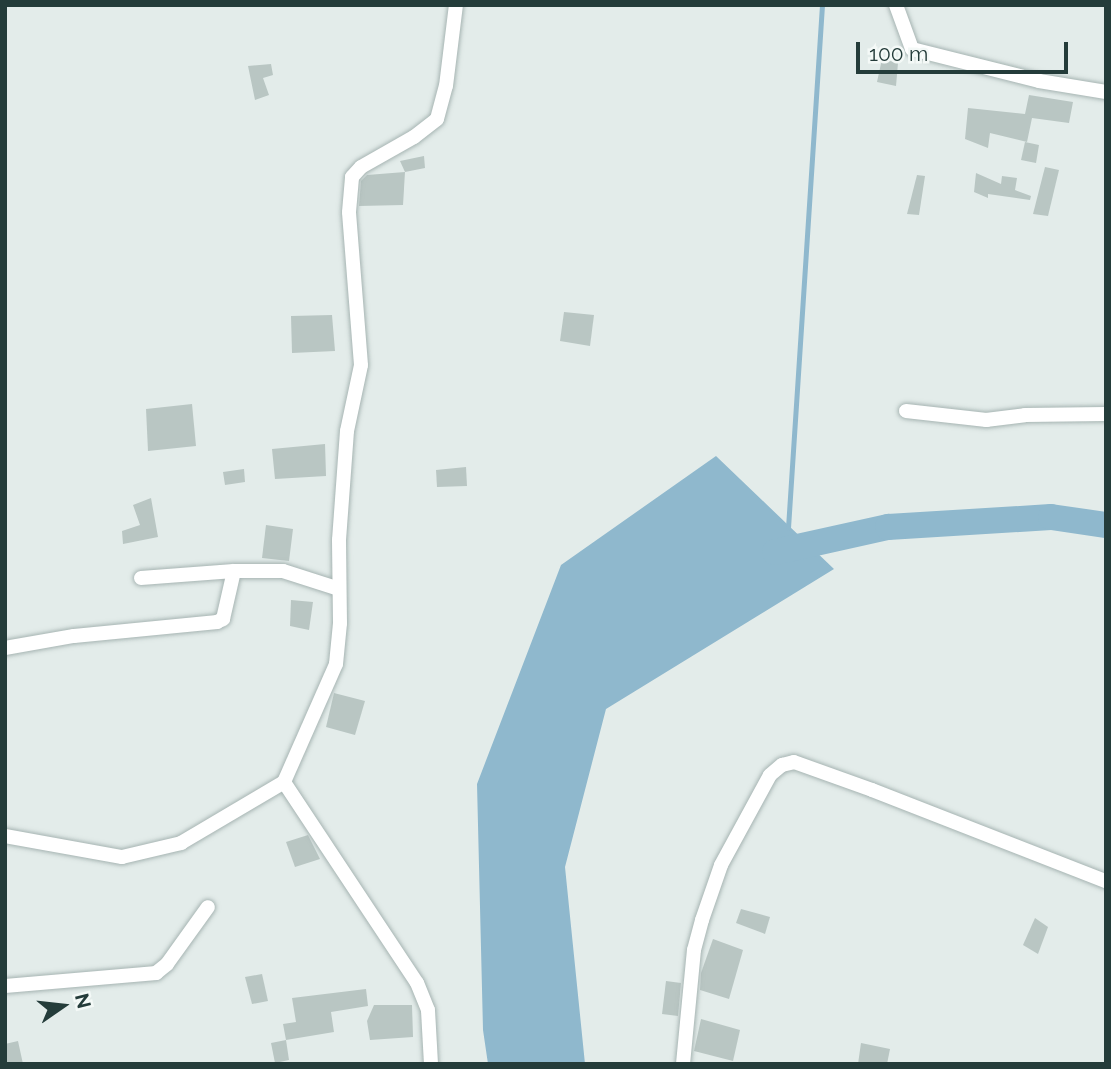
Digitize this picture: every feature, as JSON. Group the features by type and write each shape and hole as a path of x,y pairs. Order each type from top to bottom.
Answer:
{"street":[{"path":"5,836 122,857 181,843 284,782 336,664 340,589 339,540 347,431 361,365 349,212 352,177 361,167 414,137 437,119 446,86 456,5"},
{"path":"895,5 912,49 1039,81 1106,92"},
{"path":"906,411 985,420 1025,415 1106,414"},
{"path":"141,578 234,571 283,571 340,589"},
{"path":"5,648 74,636 217,622 223,619 234,571"},
{"path":"683,1064 694,950 702,920 721,865 770,775 782,765 794,762 873,790 1106,881"},
{"path":"284,782 417,983 428,1010 431,1064"},
{"path":"5,986 156,974 167,964 208,908"}],"water":[{"path":"716,456 834,569 606,709 565,867 585,1064 488,1064 483,1030 477,784 561,565"}],"building":[{"path":"882,59 898,63 896,86 877,82"},
{"path":"271,64 273,75 263,78 269,95 255,100 248,66"},
{"path":"1029,95 1073,102 1069,123 1032,118 1027,142 990,133 988,148 965,139 968,108 1025,114"},
{"path":"1025,142 1039,145 1036,163 1021,160"},
{"path":"424,156 425,168 405,172 400,161"},
{"path":"1045,167 1059,170 1048,216 1033,214"},
{"path":"405,172 403,205 359,206 361,181 367,175"},
{"path":"976,173 1001,184 1002,176 1017,178 1015,190 1031,196 1030,200 988,194 988,198 974,192"},
{"path":"917,175 925,176 919,215 907,214"},
{"path":"564,312 594,315 590,346 560,341"},
{"path":"332,315 335,351 292,353 291,316"},
{"path":"192,404 196,446 148,451 146,409"},
{"path":"325,444 326,476 275,479 272,449"},
{"path":"466,467 467,486 437,487 436,470"},
{"path":"244,469 245,482 225,485 223,472"},
{"path":"151,498 158,537 123,544 122,531 140,525 133,505"},
{"path":"266,525 293,529 289,561 262,558"},
{"path":"291,600 313,602 309,630 290,626"},
{"path":"334,693 365,701 355,735 326,727"},
{"path":"308,835 320,859 295,867 286,842"},
{"path":"741,909 770,917 765,934 736,923"},
{"path":"1035,918 1048,927 1038,954 1023,945"},
{"path":"713,939 743,950 729,999 700,990 701,973"},
{"path":"262,974 268,1001 252,1004 245,977"},
{"path":"666,981 681,983 678,1016 662,1014"},
{"path":"366,989 368,1006 331,1012 334,1032 286,1040 283,1024 296,1022 292,998"},
{"path":"374,1005 412,1005 413,1037 370,1040 367,1021"},
{"path":"701,1019 740,1030 733,1061 694,1051"},
{"path":"286,1040 289,1060 275,1063 271,1043"},
{"path":"18,1041 23,1064 5,1064 5,1044"},
{"path":"861,1043 890,1049 887,1064 858,1064"}],"waterway":[{"path":"788,528 822,5"},
{"path":"775,552 888,527 1051,517 1106,525"}]}
